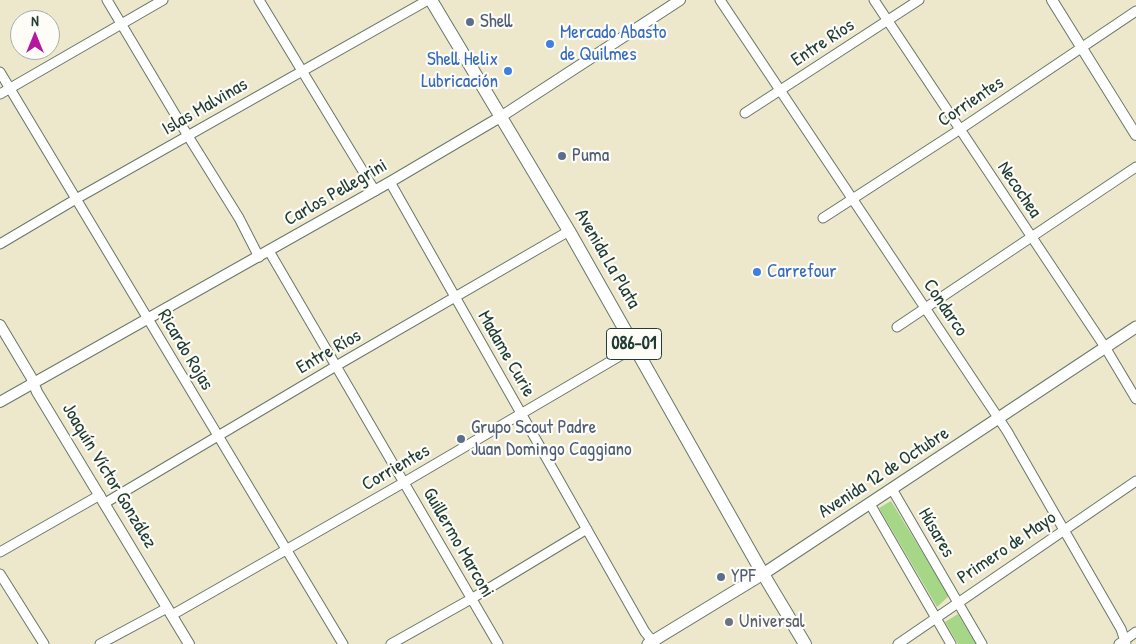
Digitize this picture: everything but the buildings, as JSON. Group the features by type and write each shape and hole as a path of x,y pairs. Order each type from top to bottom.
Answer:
{"main road":[{"name":"Avenida La Plata","path":"429,0 502,116 763,574 805,644"},
{"name":"Avenida 12 de Octubre","path":"652,643 870,504 1136,326"}],"street":[{"path":"107,0 239,218 259,257"},
{"path":"0,94 162,0"},
{"path":"259,0 375,190"},
{"name":"Islas Malvinas","path":"0,244 76,198 429,0"},
{"name":"Carlos Pellegrini","path":"0,402 259,257 502,116 680,0"},
{"name":"Condarco","path":"720,0 999,418 1121,629 1123,643"},
{"name":"Necochea","path":"874,0 1105,347 1136,399"},
{"name":"Entre Ríos","path":"745,113 919,0"},
{"path":"1052,0 1136,135"},
{"name":"Corrientes","path":"823,218 959,130 1136,11"},
{"name":"Ricardo Rojas","path":"0,72 343,644"},
{"path":"897,328 1136,167"},
{"name":"Madame Curie","path":"390,182 652,643"},
{"name":"Entre Ríos","path":"0,552 103,499 218,436 569,231"},
{"name":"Guillermo Marconi","path":"269,251 498,644"},
{"name":"Joaquín Víctor González","path":"0,325 37,392 189,644"},
{"name":"Corrientes","path":"100,644 170,612 288,550 635,347"},
{"name":"Primero de Mayo","path":"898,644 1136,481"},
{"name":"Húsares","path":"892,489 982,644"},
{"path":"870,504 951,644"},
{"path":"391,644 472,599 587,529"},
{"path":"0,574 44,644"},
{"path":"1123,643 1136,632"}],"green space":[{"path":"891,501 949,596 937,607 879,508"},
{"path":"958,614 976,644 958,644 945,622"}],"place":[{"name":"Shell","path":"470,22"},
{"name":"Mercado Abasto de Quilmes","path":"550,44"},
{"name":"Shell Helix Lubricación","path":"508,71"},
{"name":"Puma","path":"562,156"},
{"name":"Carrefour","path":"757,272"},
{"name":"Grupo Scout Padre Juan Domingo Caggiano","path":"461,439"},
{"name":"YPF","path":"721,577"},
{"name":"Universal","path":"729,622"}]}
